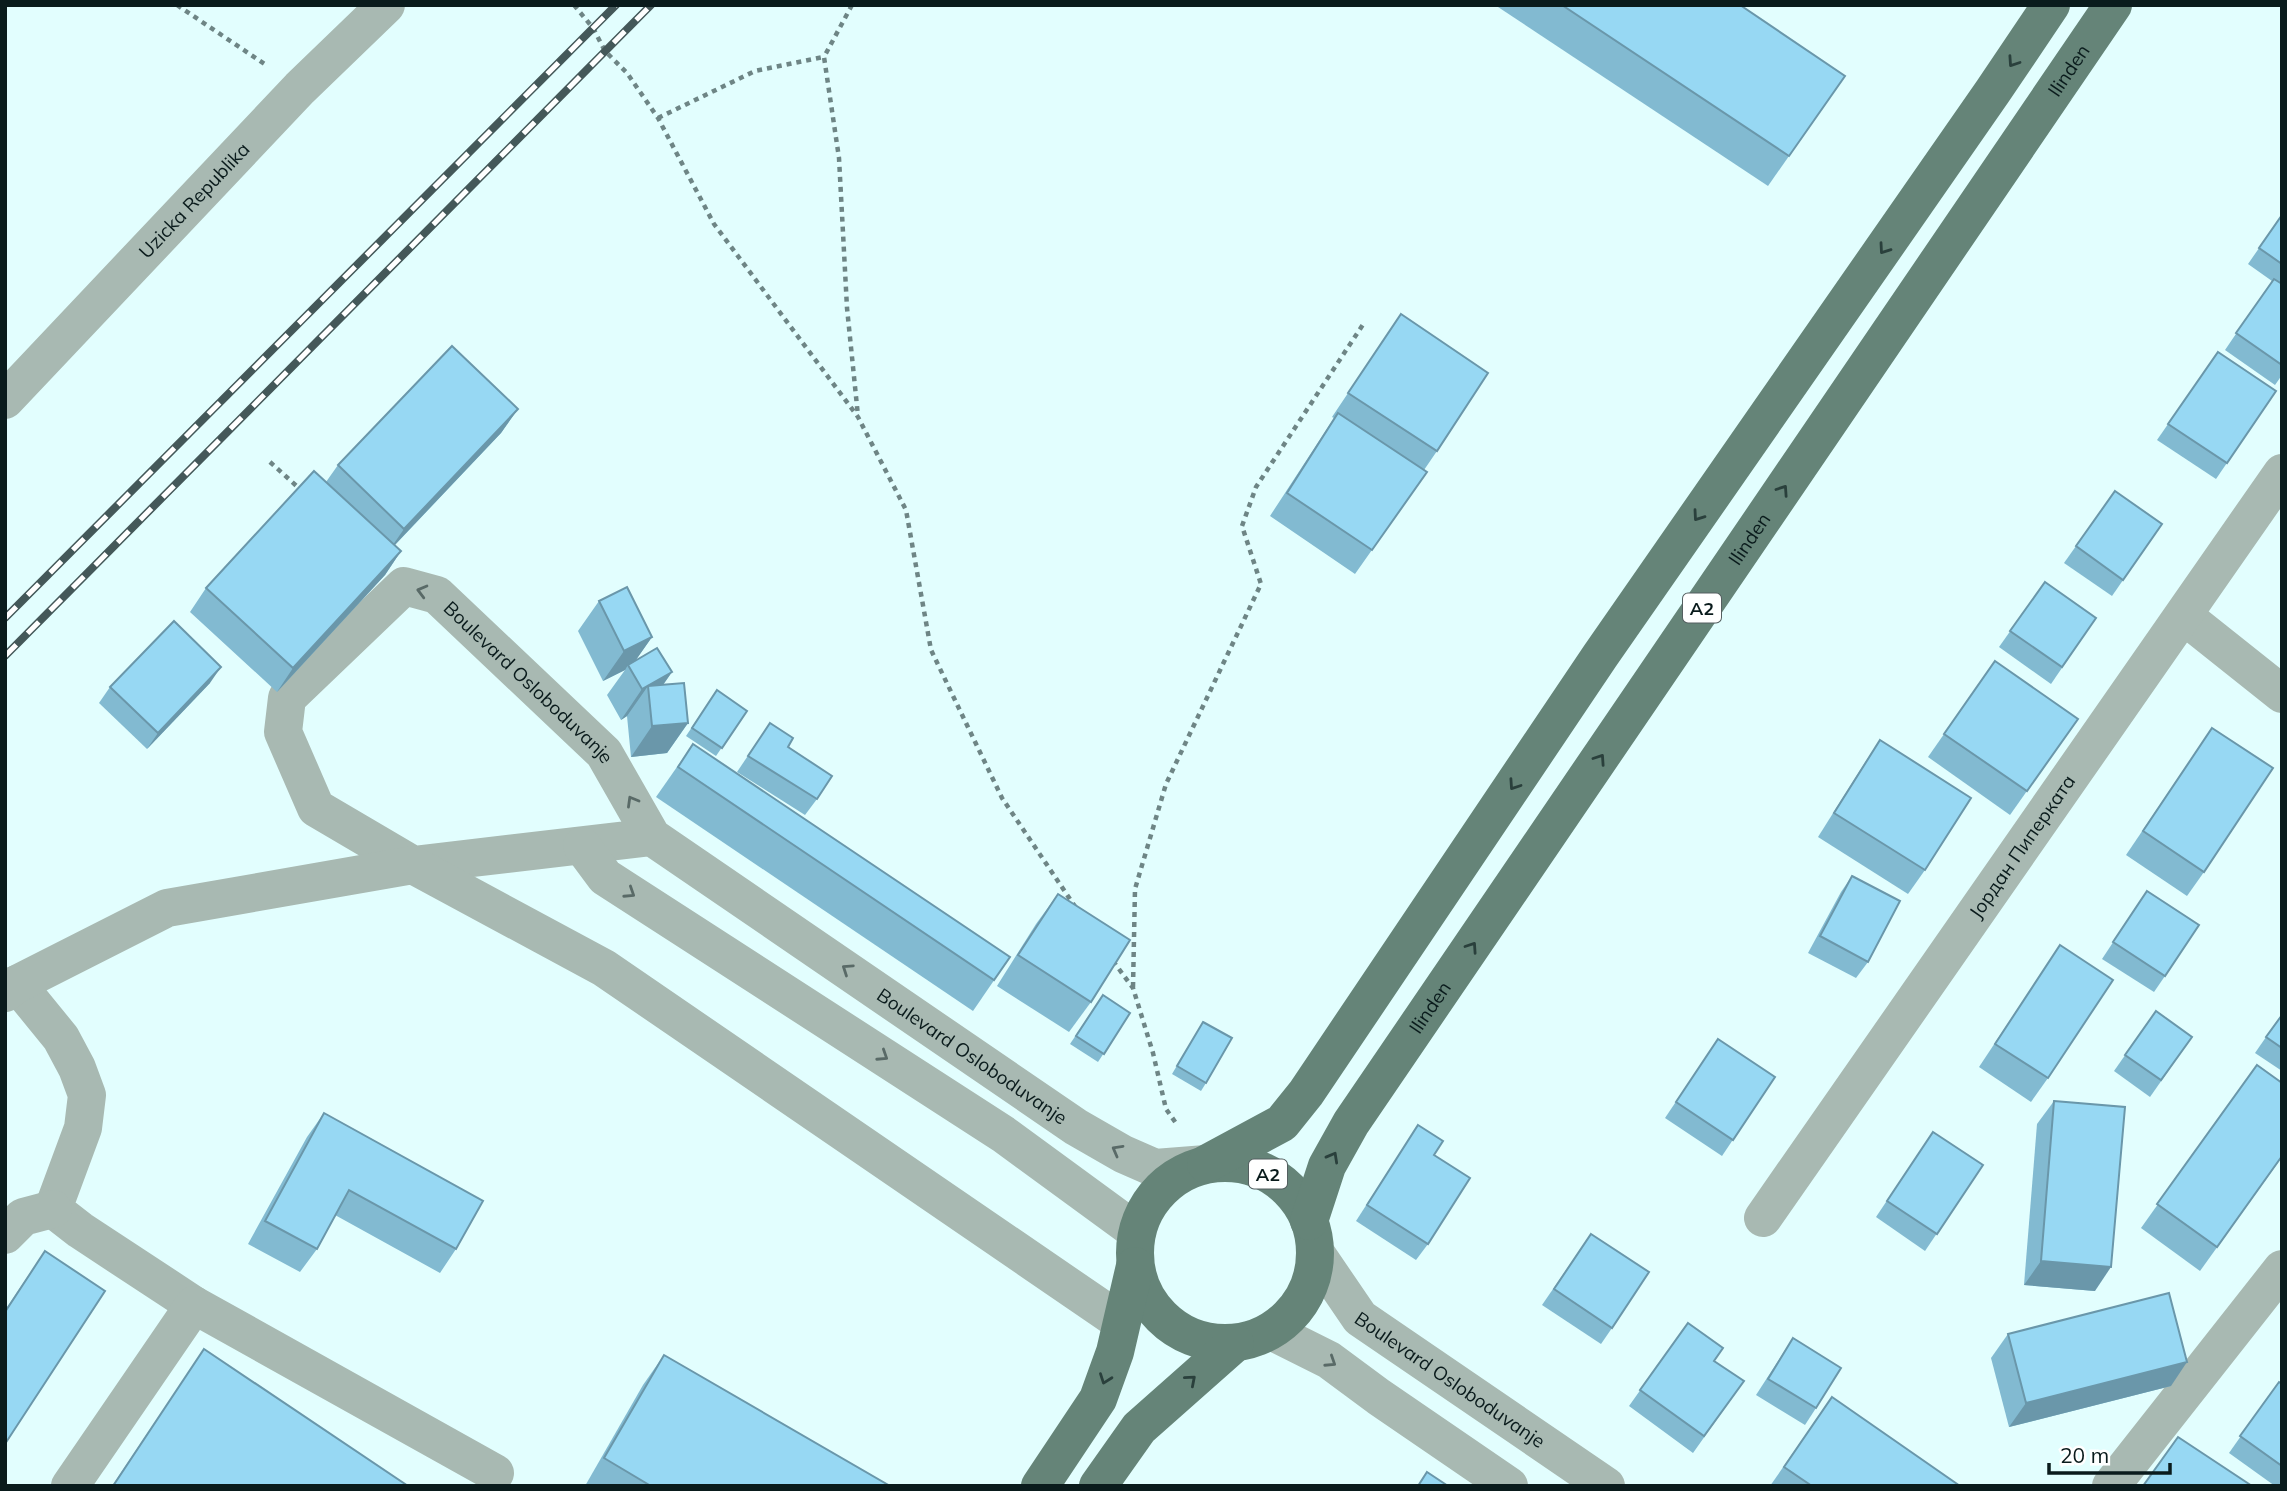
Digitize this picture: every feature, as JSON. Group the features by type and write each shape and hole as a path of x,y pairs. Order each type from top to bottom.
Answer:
{"main road":[{"name":"A2","path":"1040,1486 1098,1399 1115,1352 1143,1213 1155,1195 1169,1181 1282,1123 1306,1093 1600,656 2051,5"},
{"name":"Ilinden","path":"1136,1249 1143,1292 1159,1315 1181,1332 1207,1341 1235,1343 1254,1339 1271,1331 1289,1317 1304,1297 1312,1276 1312,1237 1327,1166 1352,1123 2113,5"},
{"name":"A2","path":"1206,1164 1231,1163 1256,1168 1279,1180 1297,1198 1312,1237"},
{"name":"Ilinden","path":"1098,1486 1139,1428 1235,1343"}],"street":[{"name":"Uzicka Republika","path":"5,400 300,88 386,5"},
{"name":"Јордан Пиперката","path":"1763,1218 2282,473"},
{"name":"Boulevard Osloboduvanje","path":"413,865 317,808 283,732 287,698 404,586 437,595 604,753 652,836 1076,1126 1123,1154 1155,1168 1206,1164"},
{"path":"2184,616 2282,694"},
{"path":"53,1209 83,1128 87,1095 77,1068 61,1038 11,988 167,908 413,865 652,836"},
{"path":"582,846 605,877 1003,1134 1125,1225 1136,1249"},
{"path":"413,865 604,968 1121,1322"},
{"path":"5,1235 23,1217 53,1209"},
{"path":"53,1209 80,1230 194,1305 500,1481"},
{"name":"Boulevard Osloboduvanje","path":"1312,1237 1360,1318 1606,1486"},
{"path":"2111,1486 2282,1269"},
{"path":"69,1486 194,1305"},
{"path":"1271,1331 1329,1360 1509,1486"}],"path":[{"path":"177,5 300,88"},
{"path":"574,5 593,28 605,51 627,73 658,118 714,224 858,417 906,510 931,650 1002,798 1079,912"},
{"path":"852,5 824,57 839,158 847,308 858,417"},
{"path":"658,118 755,71 824,57"},
{"path":"1206,1164 1166,1109 1153,1053 1133,988 1135,889 1166,784 1261,584 1242,526 1256,487 1364,323"},
{"path":"270,462 308,497"},
{"path":"1110,956 1133,988"}],"building":[{"path":"1562,5 1740,5 1845,76 1789,156"},
{"path":"2282,215 2282,264 2259,248"},
{"path":"2274,279 2282,284 2282,365 2236,333"},
{"path":"1401,314 1488,373 1437,451 1348,393"},
{"path":"452,346 518,409 404,529 338,465"},
{"path":"2218,352 2276,391 2227,463 2168,424"},
{"path":"1338,413 1427,472 1372,550 1287,493"},
{"path":"314,471 401,551 293,668 206,588"},
{"path":"2115,491 2162,524 2123,580 2076,546"},
{"path":"2045,582 2096,618 2062,667 2010,631"},
{"path":"627,587 652,637 624,651 599,601"},
{"path":"174,621 221,667 158,733 110,687"},
{"path":"657,648 672,672 642,689 628,665"},
{"path":"1995,661 2078,719 2027,791 1944,734"},
{"path":"684,683 688,723 652,726 648,686"},
{"path":"717,690 747,711 722,748 692,728"},
{"path":"770,723 793,738 788,747 832,776 817,799 748,756"},
{"path":"2212,728 2273,768 2204,872 2143,831"},
{"path":"1880,740 1971,798 1925,870 1834,813"},
{"path":"693,744 1010,957 994,980 678,767"},
{"path":"1852,876 1900,901 1868,962 1820,936"},
{"path":"2147,891 2199,925 2165,976 2113,942"},
{"path":"1058,894 1130,940 1091,1002 1018,955"},
{"path":"2060,945 2113,980 2048,1078 1995,1044"},
{"path":"1103,995 1130,1013 1104,1054 1076,1036"},
{"path":"2156,1011 2192,1037 2161,1080 2125,1055"},
{"path":"2282,1015 2282,1048 2266,1037"},
{"path":"1203,1022 1232,1038 1206,1083 1177,1066"},
{"path":"1718,1039 1775,1077 1733,1140 1676,1102"},
{"path":"2257,1065 2282,1083 2282,1156 2217,1247 2157,1204"},
{"path":"2054,1101 2125,1107 2111,1267 2041,1261"},
{"path":"324,1113 483,1201 456,1249 349,1190 317,1249 265,1221"},
{"path":"1418,1125 1443,1141 1434,1155 1470,1178 1428,1244 1367,1205"},
{"path":"1933,1132 1983,1165 1937,1234 1887,1201"},
{"path":"1591,1234 1649,1272 1612,1328 1554,1289"},
{"path":"45,1251 105,1291 5,1444 5,1312"},
{"path":"2169,1293 2187,1362 2026,1403 2008,1334"},
{"path":"1688,1323 1723,1348 1714,1361 1744,1381 1704,1436 1640,1390"},
{"path":"1793,1338 1841,1368 1816,1408 1768,1379"},
{"path":"204,1349 408,1486 113,1486"},
{"path":"664,1355 890,1486 651,1486 604,1458"},
{"path":"2279,1382 2282,1384 2282,1466 2240,1436"},
{"path":"1832,1397 1960,1486 1812,1486 1784,1467"},
{"path":"2178,1437 2252,1486 2143,1486"},
{"path":"1427,1472 1448,1486 1418,1486"}],"railway":[{"path":"5,618 616,5"},
{"path":"5,656 651,5"}]}
